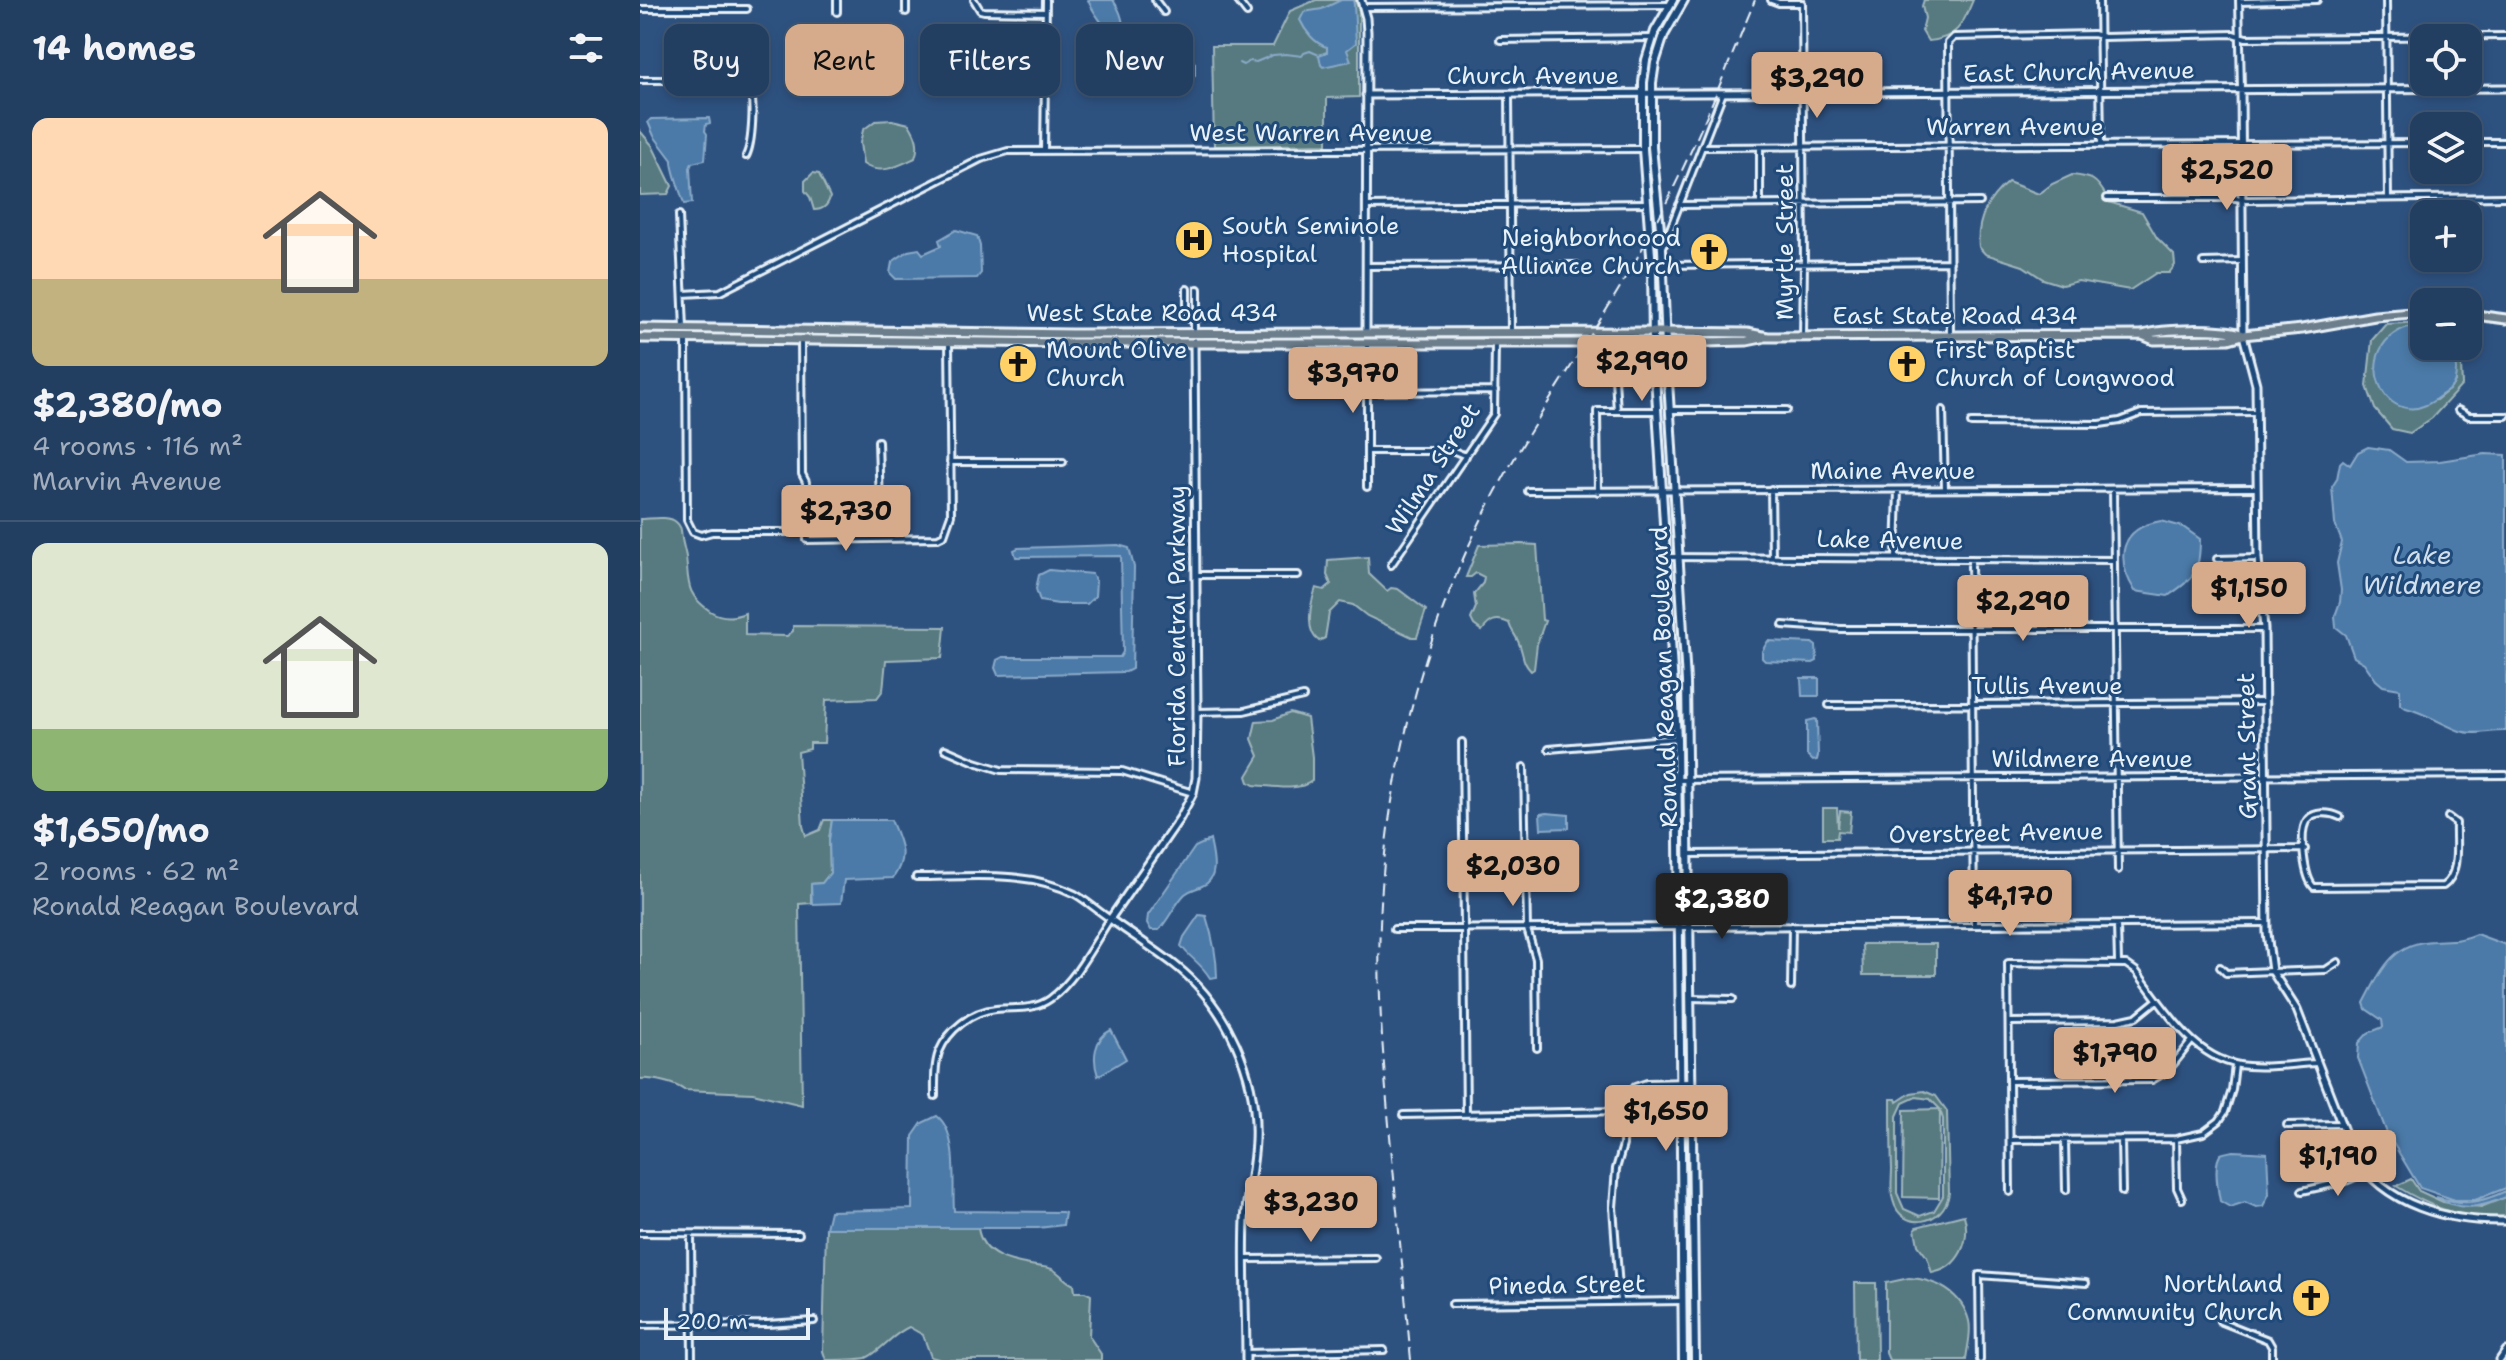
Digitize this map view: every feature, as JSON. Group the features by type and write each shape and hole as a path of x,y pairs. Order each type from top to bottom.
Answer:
{"main road":[{"name":"Ronald Reagan Boulevard","path":"1684,0 1659,48 1652,93 1653,170 1662,249 1686,682 1695,1360"},
{"name":"Ronald Reagan Boulevard","path":"1671,2 1652,38 1646,60 1643,149 1677,738 1683,1360"},
{"path":"1671,2 1679,8"},
{"name":"East State Road 434","path":"1665,332 1747,333 1768,337 2142,335 2154,331 2229,331 2243,335 2410,313"},
{"path":"2482,316 2506,319"},
{"name":"West State Road 434","path":"640,328 1194,343 1352,342 1367,337"},
{"path":"671,337 684,328"},
{"path":"686,337 698,328"},
{"name":"West State Road 434","path":"949,337 962,332 1194,333 1665,343"},
{"path":"1367,337 1383,333 1665,332"},
{"path":"640,338 932,341 949,337"},
{"name":"East State Road 434","path":"1665,343 1747,341 1768,337"},
{"path":"1650,380 1651,367 1655,362"},
{"path":"1683,1251 1694,1251"}],"street":[{"path":"837,0 837,12"},
{"path":"906,0 906,12"},
{"path":"974,0 984,11 1046,12"},
{"path":"1044,151 1046,0"},
{"path":"1155,0 1164,12"},
{"path":"1237,0 1247,13"},
{"path":"1372,0 1372,7"},
{"name":"Myrtle Street","path":"1771,0 1802,3 1803,337"},
{"path":"2099,0 2101,145"},
{"path":"2239,1 2317,0"},
{"path":"2386,0 2388,198"},
{"name":"Grant Street","path":"2239,1 2243,335 2255,373 2258,558 2264,629 2267,945 2272,972 2297,1010 2353,1154 2365,1173 2403,1201 2465,1221 2506,1221"},
{"path":"1362,3 1372,7 1671,2"},
{"path":"1362,3 1367,32 1367,487"},
{"path":"640,9 747,9"},
{"path":"1950,335 1948,43 1954,37 2233,34 2246,38 2506,36"},
{"path":"1500,40 1652,38"},
{"path":"640,80 737,80 749,86 752,95 751,148 746,156"},
{"name":"East Church Avenue","path":"1652,93 2506,88"},
{"name":"Church Avenue","path":"1366,95 1652,93"},
{"path":"1662,249 1723,93"},
{"path":"1509,95 1511,332"},
{"path":"2482,142 2506,142"},
{"name":"Warren Avenue","path":"1703,147 2410,143"},
{"name":"Myrtle Street","path":"1760,147 1760,204"},
{"name":"West Warren Avenue","path":"683,294 720,292 981,159 1008,151 1643,149"},
{"path":"2107,198 2506,197"},
{"path":"1679,205 1980,202"},
{"path":"1367,206 1646,203"},
{"path":"679,215 684,328"},
{"path":"2203,262 2242,261"},
{"path":"1663,265 1950,262"},
{"path":"1366,266 1577,265"},
{"name":"Florida Central Parkway","path":"1187,289 1187,318 1194,321"},
{"name":"Florida Central Parkway","path":"935,1096 939,1051 952,1031 973,1015 984,1011 1029,1008 1050,998 1079,966 1180,818 1193,793 1198,761 1194,321 1198,318 1198,289"},
{"path":"686,337 687,520 693,532 701,535 712,532 807,532"},
{"path":"801,339 802,474 806,482 807,540 881,539 938,538 946,531 951,515 949,337"},
{"name":"Wilma Street","path":"1391,565 1494,414 1495,341"},
{"path":"1607,342 1614,363 1617,411"},
{"path":"1367,392 1495,391"},
{"path":"1669,410 1787,410"},
{"path":"1943,410 1945,489"},
{"path":"2458,410 2469,416 2506,416"},
{"path":"1598,492 1597,411 1658,411"},
{"path":"1971,423 2100,424 2141,413 2256,412"},
{"path":"878,441 881,539"},
{"path":"1367,451 1454,451 1466,456"},
{"path":"950,462 1063,462"},
{"name":"Maine Avenue","path":"1528,491 2257,488"},
{"path":"1771,489 1772,557"},
{"path":"2113,489 2118,870"},
{"path":"1896,557 1898,490"},
{"name":"Lake Avenue","path":"1667,557 2113,560"},
{"path":"2217,559 2258,558"},
{"path":"1971,559 1974,925"},
{"path":"1196,575 1298,575"},
{"path":"1783,625 1841,629 2264,629"},
{"path":"1197,712 1242,711 1303,697"},
{"name":"Tullis Avenue","path":"1829,705 2265,702"},
{"path":"1549,749 1677,738"},
{"path":"1462,742 1466,1114"},
{"path":"945,749 1001,770 1122,771 1193,793"},
{"path":"1524,767 1527,929 1536,959 1537,1048"},
{"name":"Wildmere Avenue","path":"1677,780 2506,775"},
{"path":"2340,817 2332,813 2321,814 2310,818 2304,825 2306,874 2314,887 2443,886 2450,881 2454,871 2456,823 2448,817"},
{"name":"Overstreet Avenue","path":"1688,854 2305,849"},
{"path":"916,877 1010,876 1034,880 1076,895 1176,966 1196,985 1236,1043 1249,1083 1255,1123 1253,1170 1245,1221 1246,1356 1384,1350"},
{"path":"1394,929 2267,923"},
{"path":"2117,924 2118,962"},
{"path":"1791,987 1792,926"},
{"path":"2220,967 2226,973 2326,970 2338,962"},
{"path":"2010,1192 2008,963 2126,964 2136,971 2191,1042 2217,1058 2247,1066 2317,1063"},
{"path":"1690,998 1733,999"},
{"path":"2010,1022 2118,1021 2136,1017 2158,999"},
{"path":"2010,1081 2152,1080 2168,1071 2191,1042"},
{"path":"2010,1140 2176,1139 2203,1133 2219,1121 2230,1102 2235,1064"},
{"path":"1620,1302 1613,1207 1616,1169 1623,1145 1624,1104 1635,1087 1647,1083 1691,1082"},
{"path":"1403,1115 1623,1111"},
{"path":"2287,1125 2341,1124"},
{"path":"2121,1139 2122,1192"},
{"path":"2176,1139 2177,1188 2182,1199"},
{"path":"2065,1140 2066,1190"},
{"path":"2302,1191 2346,1181 2365,1173"},
{"path":"640,1233 799,1234"},
{"path":"691,1234 692,1360"},
{"path":"1245,1259 1376,1258"},
{"path":"1980,1360 1979,1275 2086,1283"},
{"name":"Pineda Street","path":"1452,1304 1682,1301"},
{"path":"640,1325 814,1321"},
{"path":"2220,1321 2268,1340 2272,1347 2272,1360"},
{"path":"2500,1360 2506,1351"}],"green space":[{"path":"1316,0 1355,0 1359,11 1359,97 1327,98 1327,144 1214,146 1212,46 1273,46 1290,11"},
{"path":"1924,0 1973,0 1966,17 1952,34 1928,41 1922,31"},
{"path":"892,120 909,124 914,132 915,158 896,167 869,168 863,164 860,143 863,130 875,121"},
{"path":"640,131 652,145 672,186 668,194 640,195"},
{"path":"813,173 819,174 830,197 825,207 817,210 814,210 805,191 805,181"},
{"path":"2072,175 2096,182 2106,196 2105,201 2142,212 2157,238 2174,255 2175,265 2169,273 2156,273 2130,290 2078,281 2062,285 2043,279 2023,266 1985,254 1979,247 1979,228 1985,211 2008,182 2039,194"},
{"path":"2410,323 2410,360 2425,360 2436,400 2451,388 2455,381 2454,360 2461,360 2462,385 2432,418 2410,433 2392,429 2375,409 2367,386 2372,340 2386,324"},
{"path":"664,518 678,524 692,593 702,605 718,615 745,613 745,635 787,636 793,631 793,626 945,627 942,658 886,660 883,690 877,698 826,700 824,743 810,743 810,749 798,752 806,836 820,830 824,820 832,820 830,873 822,883 811,884 811,903 799,904 802,1105 753,1093 684,1090 651,1079 640,1079 640,519"},
{"path":"1479,545 1537,545 1542,620 1545,621 1531,671 1509,623 1494,621 1482,631 1474,625 1471,619 1476,607 1474,594 1484,577 1476,573 1466,577"},
{"path":"1368,557 1369,574 1387,591 1398,589 1426,610 1417,637 1367,616 1353,605 1340,602 1329,613 1325,638 1319,641 1310,624 1311,608 1316,588 1324,590 1331,584 1327,575 1328,560"},
{"path":"1290,713 1307,718 1312,781 1292,787 1254,785 1247,776 1259,756 1252,739 1256,721 1273,720"},
{"path":"1823,808 1837,808 1838,828 1840,811 1851,812 1849,832 1838,831 1837,838 1823,838"},
{"path":"1862,944 1936,944 1936,975 1863,975"},
{"path":"1924,1091 1936,1096 1947,1111 1949,1193 1940,1212 1922,1221 1905,1217 1898,1210 1892,1192 1891,1099 1897,1102 1911,1093","holes":["1916,1097 1930,1099 1940,1109 1904,1110 1903,1197 1939,1198 1940,1110 1943,1119 1943,1196 1934,1211 1920,1216 1904,1209 1897,1193 1897,1116 1903,1103"]},
{"path":"2411,1179 2419,1191 2443,1202 2481,1207 2506,1197 2506,1218 2475,1217 2448,1211 2396,1186"},
{"path":"1964,1215 1966,1234 1961,1252 1950,1265 1932,1273 1927,1257 1918,1245 1916,1227"},
{"path":"826,1228 978,1228 985,1246 992,1252 1017,1262 1052,1269 1074,1285 1075,1292 1091,1295 1089,1336 1101,1354 1101,1360 942,1360 931,1357 923,1335 909,1327 866,1358 826,1360 823,1351"},
{"path":"1909,1278 1938,1285 1960,1303 1970,1326 1966,1360 1889,1360 1886,1353 1886,1283"},
{"path":"1855,1283 1876,1283 1877,1360 1856,1360"}],"water":[{"path":"1088,0 1113,0 1123,24 1103,24"},
{"path":"1341,0 1353,0 1356,43 1347,50 1351,61 1323,67 1319,55 1327,52 1327,47 1311,36 1300,20 1304,12 1322,9"},
{"path":"709,118 710,123 706,124 705,131 705,160 692,163 692,203 684,204 672,160 654,136 648,122 651,119"},
{"path":"956,230 977,236 981,273 977,278 896,279 890,273 892,262 908,251 919,249 923,254 941,246 939,240"},
{"path":"2410,327 2410,360 2456,360 2456,374 2449,390 2420,407 2403,407 2389,399 2380,384 2376,367 2380,350 2393,335"},
{"name":"Lake Wildmere","path":"2368,447 2389,450 2406,462 2440,461 2485,454 2506,455 2506,731 2465,732 2406,708 2400,704 2400,689 2383,686 2376,680 2364,663 2354,657 2346,635 2336,627 2335,616 2341,590 2337,563 2342,542 2335,524 2332,487 2340,463 2343,460 2350,465 2358,452"},
{"path":"2161,521 2183,527 2200,539 2199,560 2194,573 2168,596 2135,591 2123,557 2129,538 2136,530"},
{"path":"1118,545 1129,548 1134,567 1132,669 1126,672 998,675 995,668 997,660 1003,657 1120,657 1123,652 1121,556 1016,557 1014,550"},
{"path":"1049,570 1092,574 1096,582 1095,596 1087,604 1040,601 1036,589 1039,575"},
{"path":"1768,641 1812,643 1816,646 1817,661 1765,661 1762,651"},
{"path":"1801,678 1819,678 1819,696 1802,696"},
{"path":"1815,719 1818,756 1813,761 1807,755 1807,721"},
{"path":"1540,814 1569,815 1569,828 1541,829"},
{"path":"832,820 891,820 902,856 893,878 844,880 841,903 812,904 811,884 822,883 830,873"},
{"path":"1210,840 1214,866 1208,883 1185,894 1159,930 1151,930 1147,923 1148,915 1195,847"},
{"path":"1199,915 1206,916 1217,977 1210,978 1181,946"},
{"path":"2476,934 2506,945 2506,1188 2475,1200 2455,1200 2420,1188 2387,1133 2358,1058 2359,1043 2368,1033 2383,1027 2382,1020 2366,1009 2364,1003 2390,960 2408,947 2420,943"},
{"path":"1111,1030 1126,1059 1098,1076 1096,1050 1101,1038"},
{"path":"937,1116 949,1134 952,1147 954,1211 1062,1212 1065,1213 1063,1225 1038,1228 826,1228 830,1211 912,1209 913,1136 922,1123"},
{"path":"2234,1151 2267,1153 2269,1194 2263,1206 2256,1207 2245,1202 2230,1207 2220,1201 2217,1163 2221,1154"},
{"path":"1355,1185 1363,1190 1363,1216 1267,1220 1261,1216 1265,1192"},
{"path":"2506,1191 2506,1197 2471,1207 2454,1205 2436,1197 2472,1202"}],"waterway":[{"path":"1239,63 1256,62 1273,55 1302,56 1310,51 1319,55"}],"railway":[{"path":"1411,1360 1383,1057 1379,952 1388,831 1404,738 1445,603 1481,519 1523,443 1615,296 1654,227 1700,130 1755,0"}],"place":[{"name":"South Seminole Hospital","path":"1194,240"},
{"name":"Neighborhoood Alliance Church","path":"1709,252"},
{"name":"Mount Olive Church","path":"1018,364"},
{"name":"First Baptist Church of Longwood","path":"1907,364"},
{"name":"Northland Community Church","path":"2311,1298"}]}
